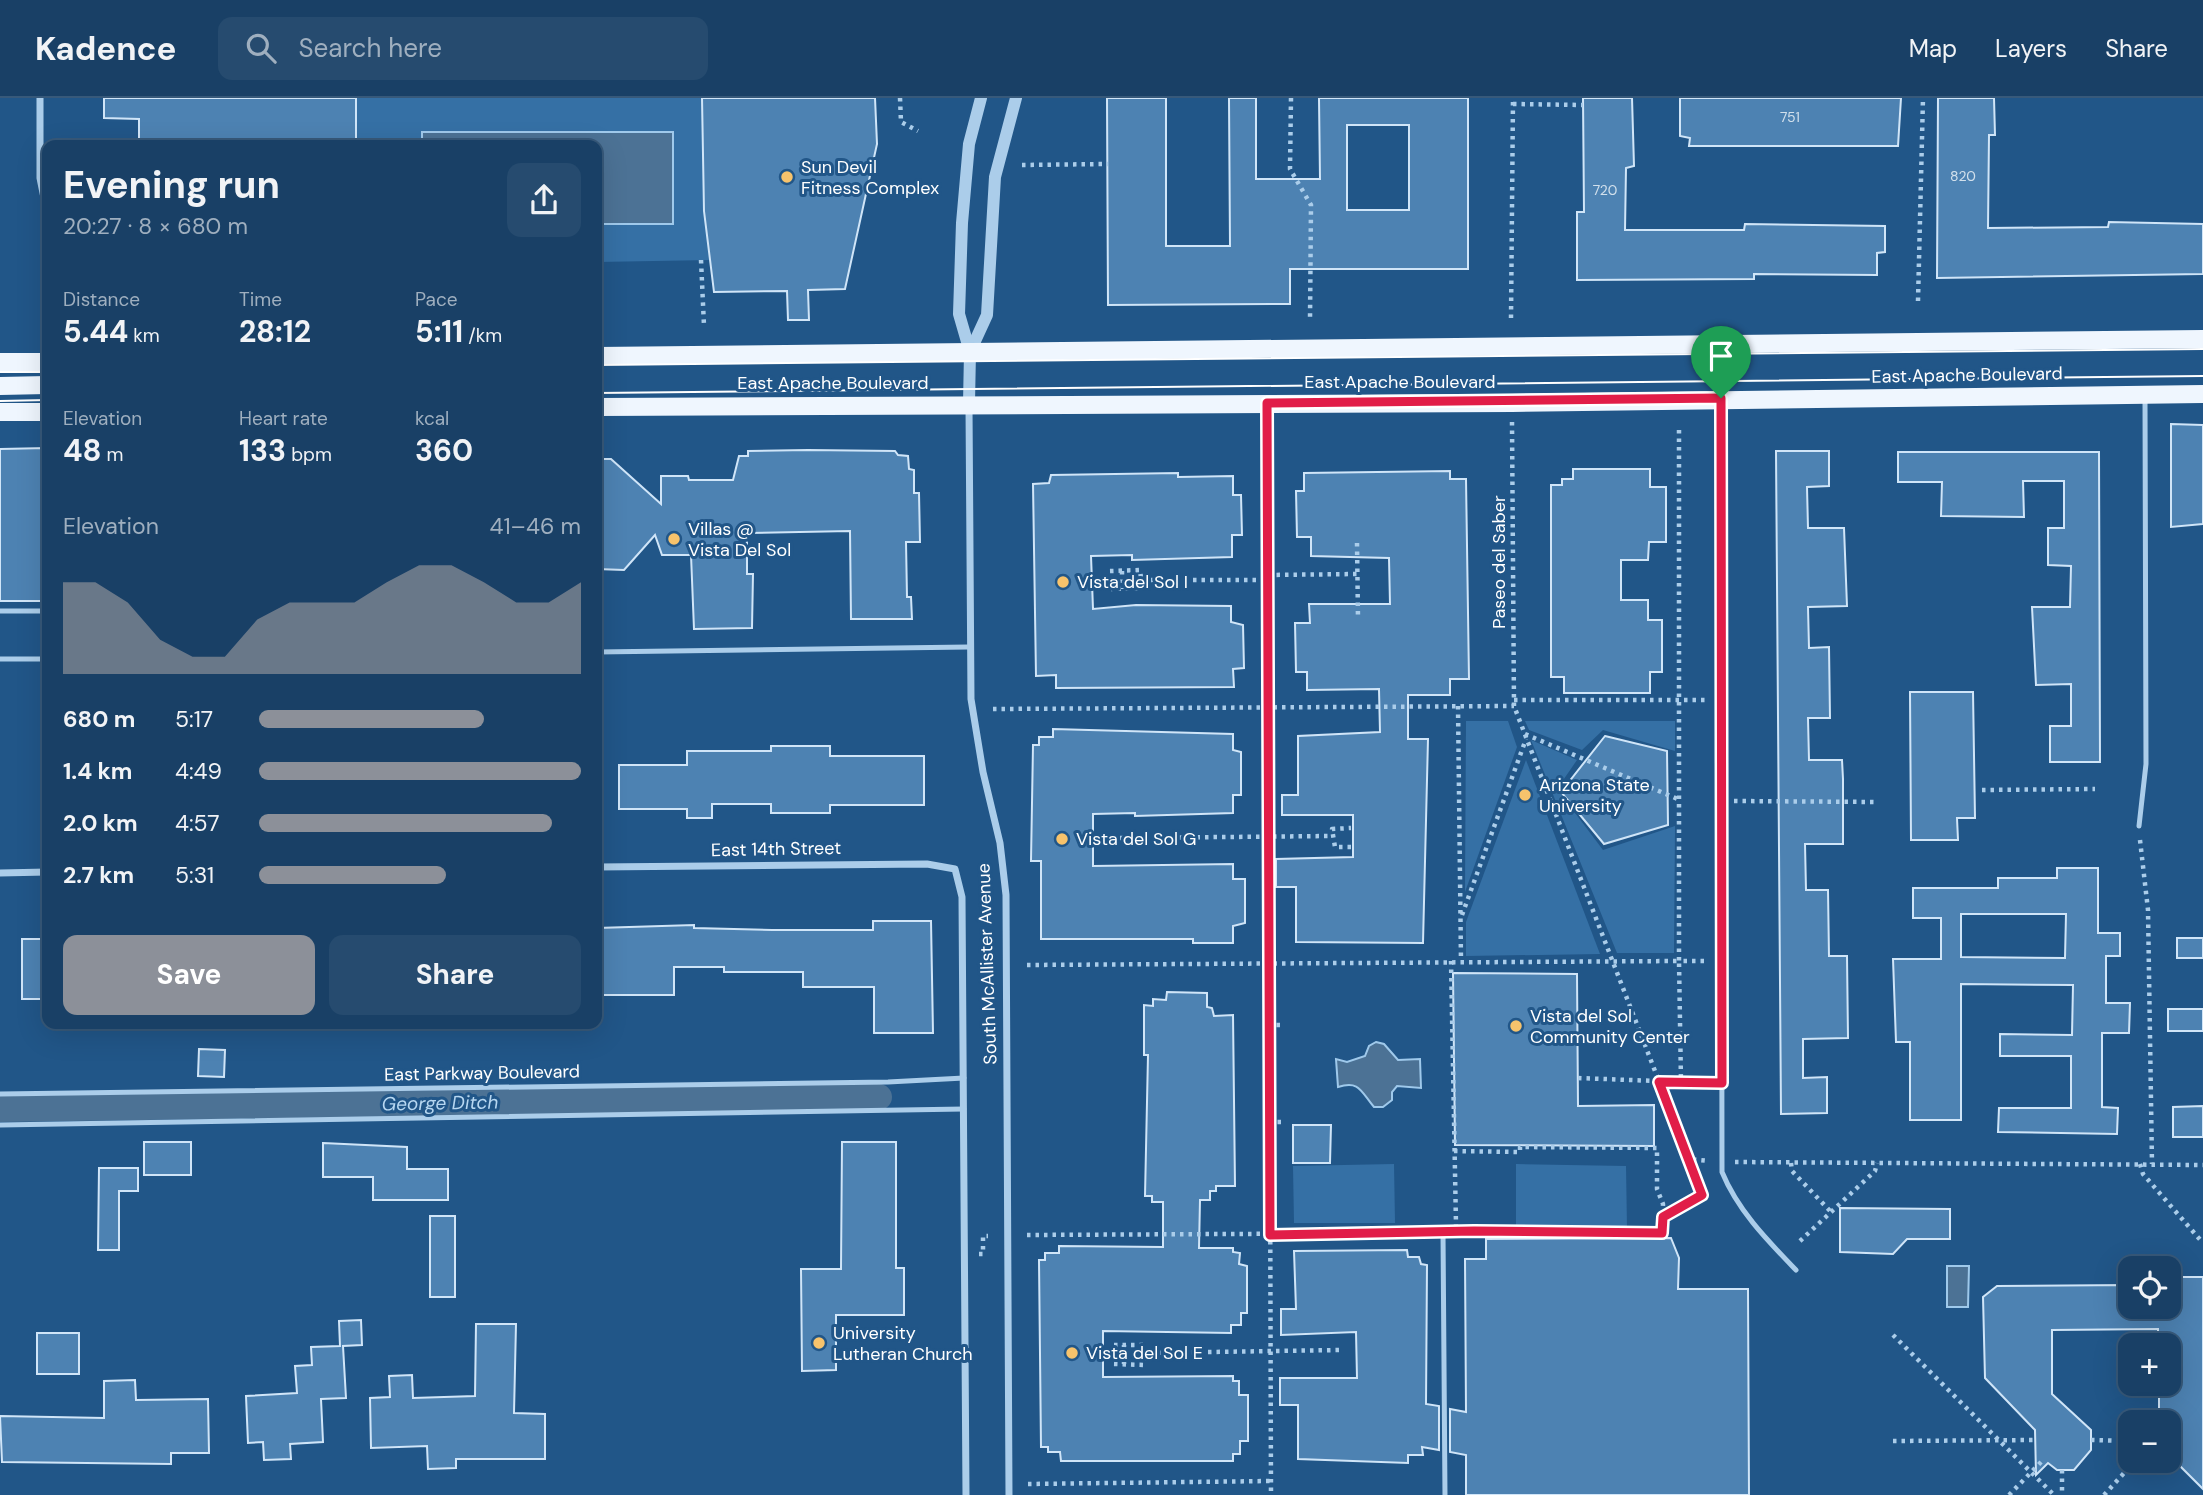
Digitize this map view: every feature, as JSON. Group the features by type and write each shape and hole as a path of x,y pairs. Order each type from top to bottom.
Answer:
{"main road":[{"name":"East Apache Boulevard","path":"602,356 2203,339"},
{"path":"0,362 42,362"},
{"path":"0,386 42,385"},
{"name":"East Apache Boulevard","path":"602,407 2203,394"},
{"path":"0,412 42,412"}],"street":[{"path":"40,98 42,188"},
{"name":"South McAllister Avenue","path":"981,98 969,144 962,223 959,314 970,352 968,647 976,733 1000,843 1006,895 1009,1495"},
{"name":"South McAllister Avenue","path":"970,352 987,315 995,177 1016,98"},
{"name":"East 14th Street","path":"602,866 927,864 955,869"},
{"name":"South McAllister Avenue","path":"955,869 962,897 965,1495"},
{"path":"0,873 42,872"}],"lane":[{"path":"2139,826 2146,764 2145,395"},
{"path":"1721,398 1722,1172 1728,1187 1756,1228 1796,1270"},
{"path":"0,611 42,611"},
{"path":"602,652 968,647"},
{"path":"0,659 42,659"},
{"name":"East Parkway Boulevard","path":"0,1094 888,1082 964,1078"},
{"path":"0,1125 964,1109"},
{"path":"1443,1233 1445,1495"}],"path":[{"path":"900,98 901,122 918,131"},
{"path":"1291,98 1290,169 1311,205 1310,320"},
{"path":"1918,301 1923,98"},
{"path":"1511,318 1513,101 1583,105"},
{"path":"1022,165 1108,164"},
{"path":"701,260 704,327"},
{"path":"1267,403 1271,1495"},
{"name":"Paseo del Saber","path":"1512,418 1514,703"},
{"path":"1679,430 1681,1082"},
{"path":"1357,543 1358,619"},
{"path":"1110,570 1140,570 1142,580 1139,588 1111,589"},
{"path":"1122,570 1122,589"},
{"path":"1142,580 1358,574"},
{"path":"993,709 1458,706 1722,700"},
{"path":"1514,703 1702,1195 1663,1217"},
{"path":"1458,706 1461,961"},
{"path":"1525,736 1680,800"},
{"path":"1460,920 1525,736"},
{"path":"1982,790 2095,789"},
{"path":"1723,801 1877,802"},
{"path":"2139,826 2148,910 2152,1164"},
{"path":"1351,828 1334,828 1332,836 1335,847 1351,847"},
{"path":"1120,838 1332,836"},
{"path":"1027,965 1268,961 1723,961"},
{"path":"1027,1235 1270,1235 1397,1231 1662,1233 1663,1204 1657,1189 1657,1148 1520,1147 1520,1152 1454,1152 1450,1100 1451,961"},
{"path":"1268,1025 1285,1024"},
{"path":"1578,1078 1722,1083"},
{"path":"1269,1122 1284,1122"},
{"path":"1689,1159 1701,1161"},
{"path":"1741,1162 2203,1165"},
{"path":"1791,1163 1792,1171 1832,1213"},
{"path":"1800,1241 1875,1171 1877,1163"},
{"path":"2140,1164 2143,1174 2203,1243"},
{"path":"1893,1335 2054,1495"},
{"path":"1114,1364 1144,1365 1144,1345 1115,1345"},
{"path":"1124,1345 1124,1364"},
{"path":"1144,1353 1340,1350"},
{"path":"1893,1441 2035,1440"},
{"path":"2091,1440 2118,1441"},
{"path":"2009,1495 2044,1459"},
{"path":"2062,1470 2062,1495"},
{"path":"2104,1495 2124,1473"},
{"path":"1028,1484 1271,1481"}],"shaded area":[{"path":"356,98 702,98 711,260 602,262 602,140 356,140"},
{"path":"422,132 673,132 673,224 602,224 602,140 422,140"},
{"path":"1466,721 1508,721 1517,747 1465,892"},
{"path":"1525,721 1675,721 1675,751 1603,730 1582,750 1529,730"},
{"path":"1531,740 1577,760 1557,789 1603,850 1675,826 1674,953 1617,953"},
{"path":"1526,760 1600,954 1466,956 1466,922"},
{"path":"1376,1042 1384,1044 1398,1060 1420,1059 1421,1088 1397,1086 1392,1092 1392,1100 1383,1107 1374,1107 1356,1086 1338,1087 1336,1059 1347,1062 1365,1056 1369,1046"},
{"path":"1394,1164 1395,1223 1294,1223 1293,1166"},
{"path":"1516,1164 1626,1166 1627,1229 1516,1229"},
{"path":"1947,1266 1969,1266 1968,1307 1947,1307"}],"building":[{"path":"104,98 356,98 356,140 139,140 139,119 104,118"},
{"name":"Sun Devil Fitness Complex","path":"702,98 875,98 877,144 845,289 808,290 809,320 788,320 787,291 714,292 704,211"},
{"path":"1107,98 1166,98 1166,246 1230,246 1229,98 1256,98 1256,179 1320,179 1319,98 1468,98 1468,269 1290,269 1290,304 1108,305","holes":["1347,125 1409,125 1409,210 1347,210"]},
{"path":"1583,98 1632,98 1634,166 1626,168 1625,230 1744,230 1745,224 1885,226 1885,252 1877,253 1877,275 1754,274 1754,279 1577,280 1577,212 1584,212"},
{"path":"1680,98 1901,98 1898,146 1689,146 1690,138 1680,136"},
{"path":"1938,98 1994,98 1995,135 1989,135 1988,228 2108,227 2109,222 2203,224 2203,274 1937,278"},
{"path":"2171,424 2203,425 2203,524 2171,527"},
{"path":"42,448 42,601 0,601 0,449"},
{"name":"Villas @ Vista Del Sol","path":"748,451 895,451 898,455 908,456 909,469 914,470 914,493 919,493 920,542 906,542 907,597 911,597 912,619 851,619 850,531 747,533 747,574 753,574 752,628 694,629 691,555 662,555 655,535 624,570 602,569 602,459 611,459 661,504 661,476 688,476 689,480 733,480 739,456 748,456"},
{"path":"1776,451 1829,451 1829,486 1807,487 1808,528 1844,528 1847,606 1808,607 1809,648 1829,647 1830,718 1808,718 1809,760 1842,760 1843,779 1843,844 1805,844 1806,890 1828,890 1829,956 1847,956 1848,1038 1803,1039 1803,1078 1827,1077 1827,1113 1781,1114"},
{"path":"1898,452 2099,452 2100,762 2050,762 2050,726 2071,726 2071,684 2036,685 2032,607 2070,607 2071,566 2048,565 2048,528 2064,528 2064,481 2023,481 2024,517 1941,516 1942,482 1898,482"},
{"path":"1573,469 1650,469 1650,487 1666,487 1666,542 1649,542 1648,560 1621,560 1621,600 1648,600 1648,620 1662,620 1662,672 1650,672 1650,693 1564,693 1564,677 1551,677 1551,485 1562,485 1562,479 1573,479"},
{"path":"1450,471 1450,479 1466,479 1469,679 1450,679 1450,695 1408,695 1408,739 1428,739 1423,943 1296,942 1296,887 1276,887 1276,859 1353,857 1353,815 1282,815 1282,795 1298,795 1298,736 1380,732 1379,689 1307,690 1307,672 1296,672 1295,623 1310,623 1309,604 1390,604 1389,558 1311,556 1311,537 1297,537 1296,491 1304,491 1304,473"},
{"name":"Vista del Sol I","path":"1178,473 1178,477 1233,476 1233,495 1241,495 1242,535 1232,535 1232,557 1132,560 1132,555 1091,556 1093,609 1136,605 1231,606 1231,622 1243,625 1244,668 1233,669 1234,687 1056,688 1056,675 1036,676 1033,484 1049,483 1051,475"},
{"path":"1910,692 1973,692 1975,818 1957,818 1958,840 1911,840"},
{"name":"Vista del Sol G","path":"1053,729 1233,734 1233,750 1241,752 1241,795 1233,795 1233,813 1135,816 1135,813 1093,814 1093,866 1233,864 1233,879 1245,879 1245,923 1233,926 1233,943 1193,943 1193,939 1041,939 1041,861 1031,861 1033,745 1039,745 1039,737 1053,737"},
{"path":"1605,736 1667,751 1668,825 1604,844 1561,792"},
{"path":"771,746 830,746 830,756 924,756 924,805 830,805 830,813 771,813 771,804 712,804 712,818 687,818 687,809 619,809 619,765 687,765 687,751 771,751"},
{"path":"2057,868 2098,868 2098,933 2120,933 2120,956 2106,956 2106,1003 2130,1003 2129,1033 2102,1033 2102,1107 2118,1108 2117,1134 1998,1132 1999,1108 2071,1108 2071,1056 2000,1056 2000,1034 2072,1035 2073,985 1961,984 1961,1120 1910,1120 1910,1042 1896,1042 1893,959 1941,959 1941,918 1913,918 1913,888 1998,888 1998,878 2057,878","holes":["1961,914 2066,914 2065,958 1961,957"]},
{"path":"873,921 931,921 933,1033 874,1033 874,987 803,987 803,972 724,972 724,967 674,967 674,995 602,995 602,928 694,925 694,928 873,930"},
{"path":"2177,938 2203,938 2203,958 2177,958"},
{"path":"22,939 42,939 42,999 22,999"},
{"name":"Vista del Sol Community Center","path":"1453,973 1577,974 1578,1106 1654,1105 1654,1146 1455,1145"},
{"path":"1167,992 1207,993 1207,1007 1212,1008 1214,1016 1233,1015 1235,1186 1216,1186 1216,1191 1210,1191 1210,1200 1200,1200 1199,1248 1233,1248 1233,1252 1240,1253 1239,1264 1247,1266 1247,1313 1241,1313 1241,1325 1231,1325 1231,1333 1103,1331 1103,1377 1233,1376 1233,1381 1239,1381 1239,1395 1248,1395 1248,1441 1240,1441 1240,1454 1233,1454 1233,1461 1061,1461 1060,1452 1048,1452 1048,1447 1041,1447 1039,1260 1045,1260 1045,1253 1059,1253 1059,1246 1163,1247 1163,1202 1152,1202 1152,1196 1145,1196 1148,1055 1144,1055 1144,1005 1153,1006 1153,999 1166,1000"},
{"path":"2168,1009 2203,1009 2203,1031 2168,1031"},
{"path":"199,1049 225,1050 224,1077 198,1076"},
{"path":"2203,1106 2203,1137 2173,1137 2173,1107"},
{"path":"1293,1125 1331,1125 1330,1163 1293,1163"},
{"path":"144,1142 191,1142 191,1175 144,1175"},
{"path":"842,1142 896,1142 896,1268 904,1268 904,1315 836,1315 836,1370 802,1371 801,1269 841,1269"},
{"path":"323,1143 407,1147 407,1169 448,1169 448,1200 373,1200 373,1177 323,1177"},
{"path":"99,1168 138,1168 138,1191 119,1191 119,1250 98,1250"},
{"path":"1840,1208 1950,1209 1950,1239 1907,1239 1893,1254 1840,1252"},
{"path":"430,1216 455,1216 455,1297 430,1297"},
{"path":"1671,1238 1679,1258 1678,1289 1748,1289 1749,1495 1466,1495 1466,1455 1450,1452 1450,1409 1466,1412 1465,1259 1486,1259 1486,1239"},
{"path":"1407,1250 1408,1257 1419,1257 1421,1264 1427,1265 1426,1404 1439,1406 1439,1450 1422,1447 1423,1455 1408,1455 1408,1463 1298,1459 1298,1405 1280,1405 1280,1378 1357,1378 1356,1332 1281,1335 1281,1309 1296,1309 1294,1251"},
{"path":"2181,1277 2203,1277 2203,1489 2181,1467 2181,1410 2159,1410 2159,1396 2181,1396 2181,1333 2158,1333 2158,1329 2052,1330 2052,1394 2091,1430 2091,1450 2074,1470 2057,1470 2048,1463 2036,1475 2035,1430 1985,1378 1983,1297 1997,1286 2118,1285 2118,1319 2181,1319"},
{"path":"361,1320 362,1345 343,1346 346,1398 321,1399 323,1442 290,1444 291,1459 264,1460 263,1442 248,1443 246,1396 297,1393 295,1366 312,1365 311,1347 340,1346 339,1321"},
{"path":"476,1324 516,1324 514,1413 545,1414 545,1459 456,1459 456,1468 428,1469 427,1446 371,1448 370,1398 390,1397 389,1376 412,1375 413,1398 475,1396"},
{"path":"37,1333 79,1333 79,1374 37,1374"},
{"path":"135,1380 136,1400 208,1399 209,1453 171,1453 171,1464 2,1462 0,1416 104,1418 104,1381"}],"waterway":[{"name":"George Ditch","path":"0,1109 879,1097"}],"tram line":[{"path":"602,365 2203,349"},
{"path":"0,372 42,372"},
{"path":"602,393 2203,376"},
{"path":"0,401 42,400"}],"place":[{"name":"Sun Devil Fitness Complex","path":"787,177"},
{"name":"Villas @ Vista Del Sol","path":"674,539"},
{"name":"Vista del Sol I","path":"1063,582"},
{"name":"Arizona State University","path":"1525,795"},
{"name":"Vista del Sol G","path":"1062,839"},
{"name":"Vista del Sol Community Center","path":"1516,1026"},
{"name":"University Lutheran Church","path":"819,1343"},
{"name":"Vista del Sol E","path":"1072,1353"}],"route":[{"path":"1721,398 1722,1083 1659,1082 1702,1195 1663,1217 1662,1233 1474,1231 1270,1235 1267,403 1512,403 1721,398"}]}
